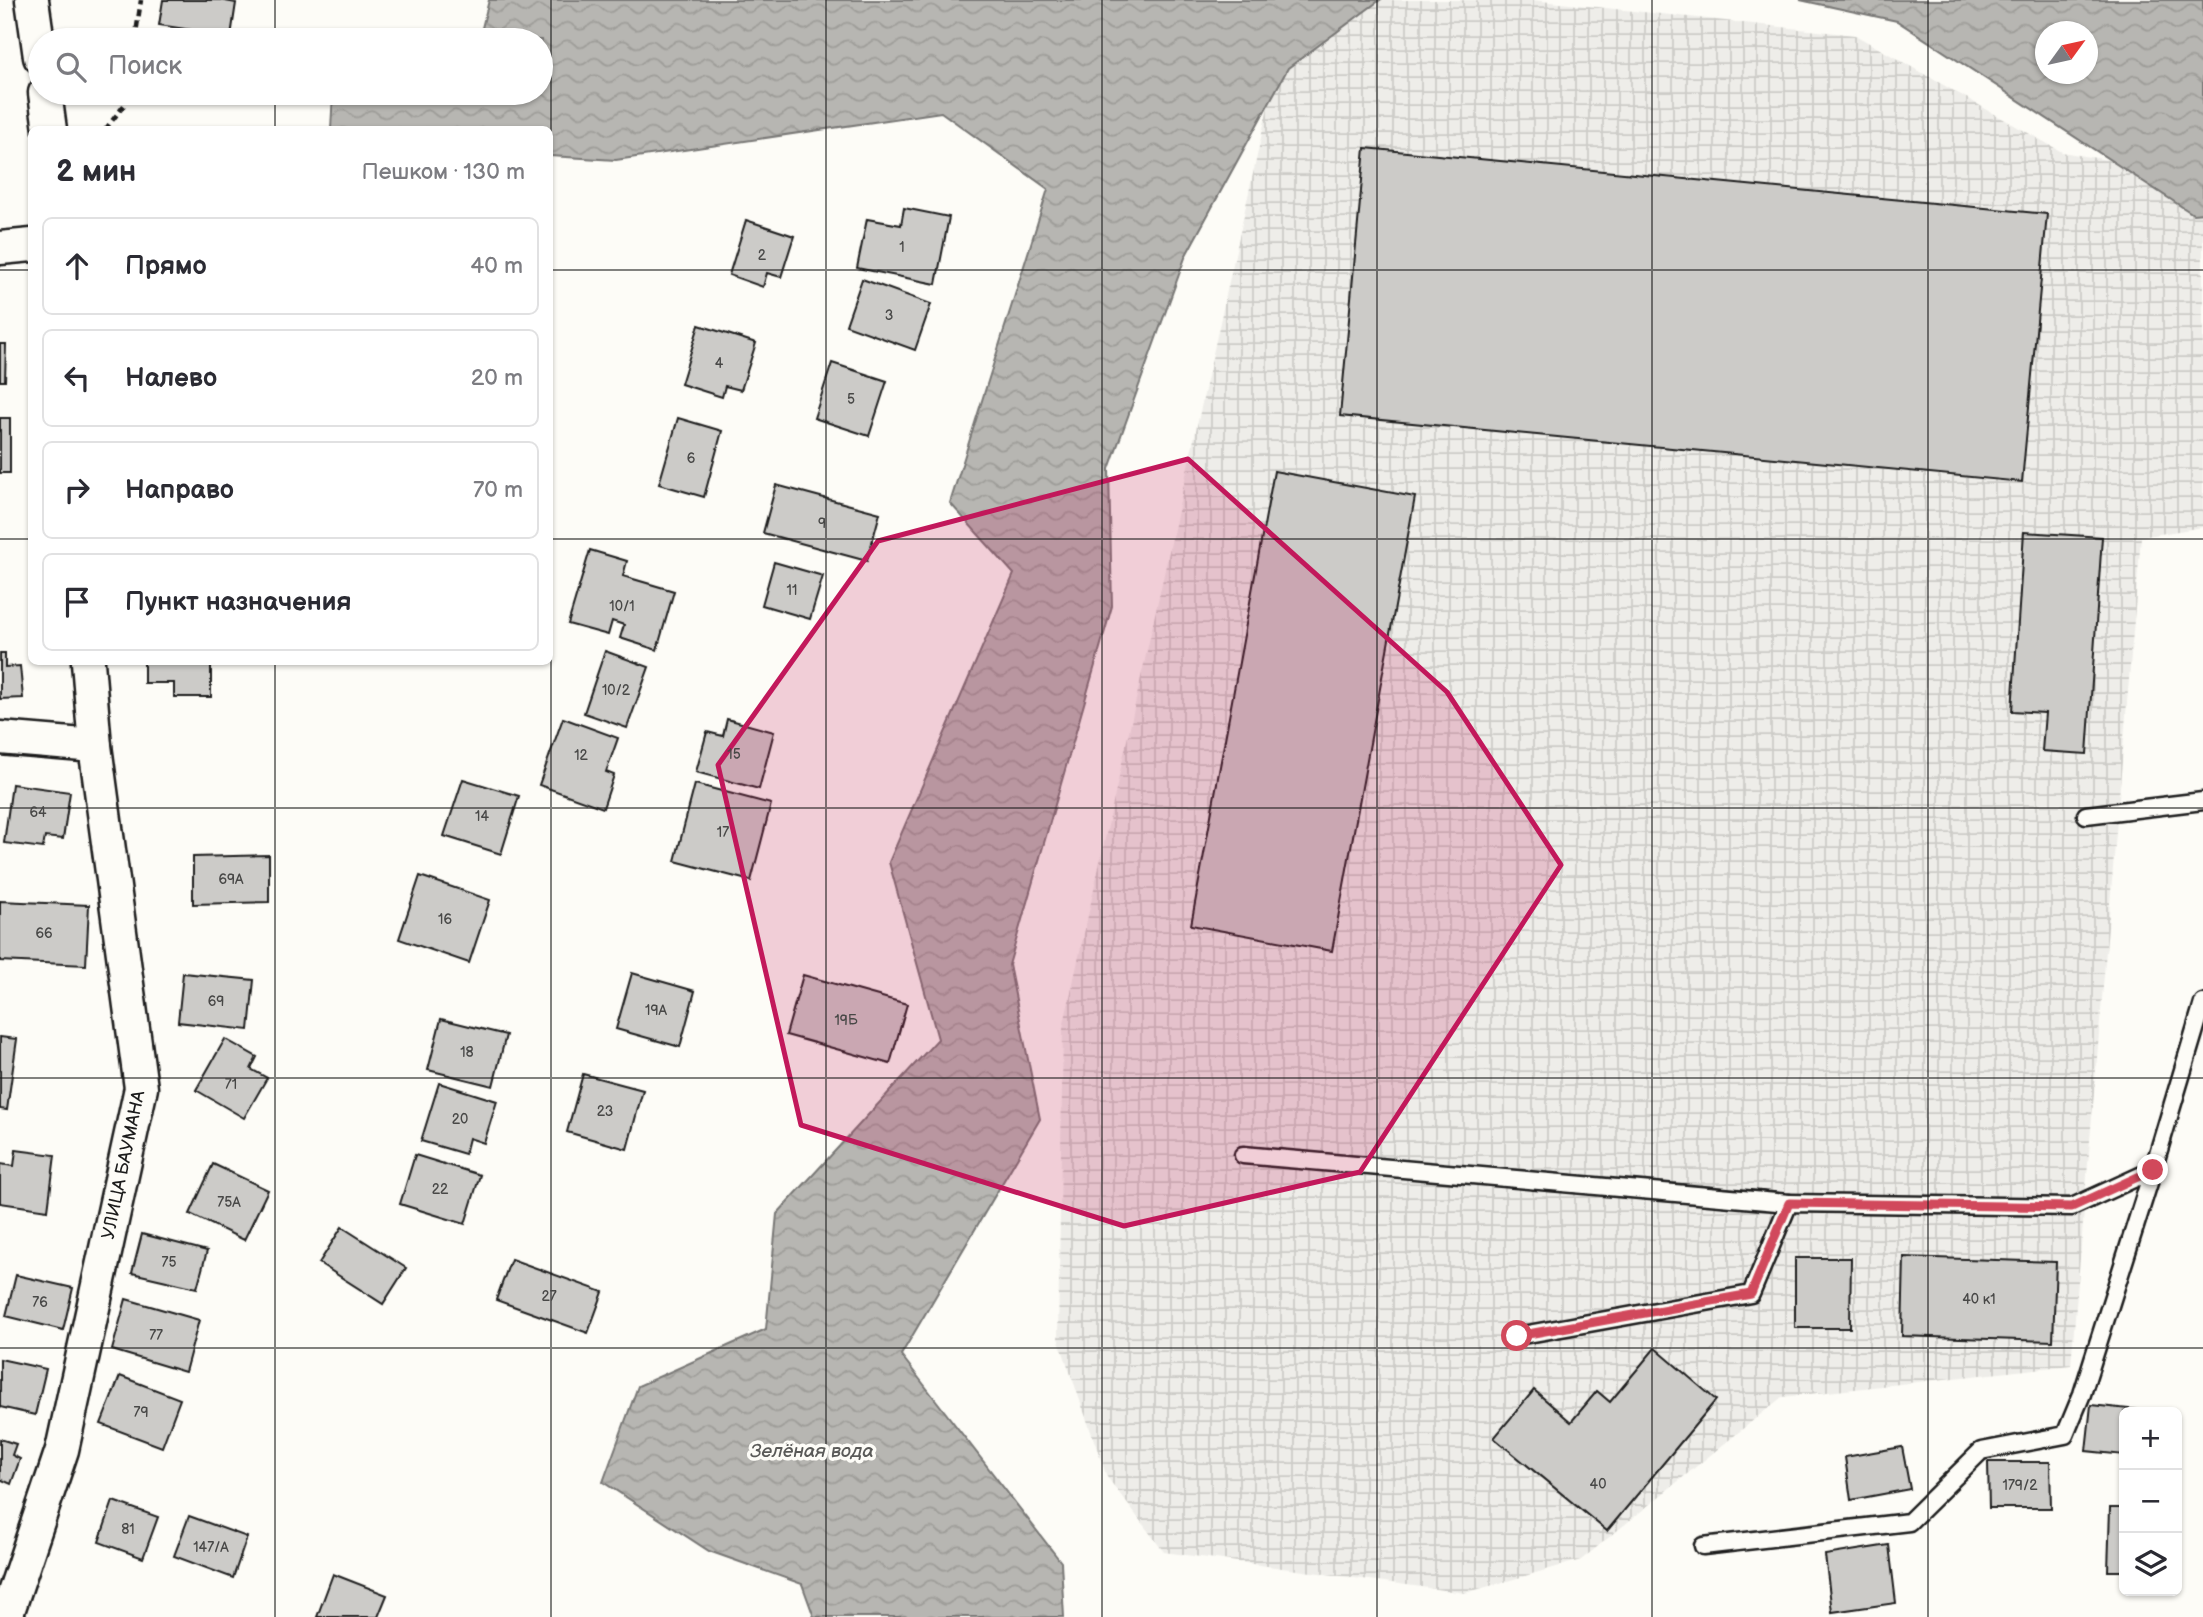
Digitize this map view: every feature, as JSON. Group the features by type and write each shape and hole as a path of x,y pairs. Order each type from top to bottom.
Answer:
{"street":[{"path":"33,0 36,28"},
{"path":"47,105 49,126"},
{"path":"0,248 28,245"},
{"name":"УЛИЦА БАУМАНА","path":"6,1617 62,1450 141,1088 95,746 88,665"},
{"path":"0,738 95,746"}],"lane":[{"path":"2085,815 2203,801"},
{"path":"1703,1546 1909,1522 1981,1451 2065,1435 2082,1394 2203,1003"},
{"path":"1243,1155 1789,1203 2072,1207 2153,1170"},
{"path":"1517,1336 1751,1294 1789,1203"}],"path":[{"path":"137,28 141,0"},
{"path":"108,126 124,105"}],"highlighted area":[{"path":"1188,459 1447,692 1561,865 1360,1172 1124,1226 801,1125 718,765 878,541"}],"shaded area":[{"path":"1365,0 1532,0 1855,35 2062,152 2203,177 2203,527 2141,537 2071,1365 1782,1397 1581,1560 1465,1593 1164,1552 1107,1477 1058,1338 1063,1028 1275,75"}],"water":[{"name":"Зелёная вода","path":"489,0 1380,0 1288,68 1186,255 1109,469 1112,606 1009,965 1040,1119 901,1355 1061,1562 1064,1617 814,1617 802,1584 709,1551 603,1482 638,1386 766,1329 777,1214 938,1039 889,862 1014,574 950,503 1048,189 941,112 616,160 553,156 553,126 331,126 332,105 553,105 553,28 482,28"},
{"path":"1800,0 2203,0 2203,213 2193,214 1897,21"}],"building":[{"path":"163,0 220,0 236,3 232,28 179,28 159,25"},
{"path":"1365,148 2047,214 2022,482 1340,416"},
{"path":"904,208 949,217 936,284 857,268 867,219 901,225"},
{"path":"746,220 794,236 781,277 767,273 763,287 729,275"},
{"path":"862,279 931,304 915,350 846,325"},
{"path":"699,325 756,343 741,390 725,386 722,397 681,384"},
{"path":"0,344 6,344 5,381 0,381"},
{"path":"832,363 887,381 869,436 814,418"},
{"path":"0,418 10,418 10,473 0,473"},
{"path":"678,418 722,431 704,497 659,484"},
{"path":"1274,471 1415,497 1332,951 1191,925"},
{"path":"776,485 880,513 867,561 763,533"},
{"path":"2024,532 2102,537 2087,754 2042,751 2045,713 2012,711"},
{"path":"590,550 627,561 623,576 674,591 657,650 620,638 624,625 612,621 608,635 568,624"},
{"path":"774,562 823,576 810,619 762,605"},
{"path":"605,651 649,667 627,728 584,713"},
{"path":"0,653 5,653 5,667 20,666 23,698 0,699"},
{"path":"144,665 211,665 211,697 174,697 174,683 144,683"},
{"path":"563,718 618,738 606,772 614,775 603,808 539,785"},
{"path":"727,719 774,732 759,789 696,772 707,732 723,736"},
{"path":"463,779 519,796 501,854 444,836"},
{"path":"12,784 70,792 63,839 45,837 43,848 4,843"},
{"path":"695,784 771,804 751,881 675,861"},
{"path":"269,855 269,902 193,904 193,857"},
{"path":"420,876 490,900 469,963 399,939"},
{"path":"0,901 89,905 86,965 0,961"},
{"path":"183,973 254,980 249,1030 178,1022"},
{"path":"632,973 695,991 680,1047 616,1029"},
{"path":"803,975 907,1004 890,1064 786,1035"},
{"path":"441,1019 506,1035 493,1086 428,1070"},
{"path":"0,1037 17,1039 7,1110 0,1109"},
{"path":"225,1039 257,1057 251,1069 267,1078 244,1118 196,1090"},
{"path":"583,1074 643,1090 627,1149 567,1132"},
{"path":"439,1083 497,1101 484,1143 469,1138 465,1154 421,1141"},
{"path":"16,1150 55,1155 48,1210 0,1203 0,1164 14,1166"},
{"path":"415,1155 480,1175 465,1224 400,1204"},
{"path":"213,1164 268,1190 244,1240 190,1214"},
{"path":"342,1227 406,1268 383,1304 319,1263"},
{"path":"142,1234 207,1251 197,1288 132,1273"},
{"path":"1904,1257 2056,1262 2053,1341 1902,1336"},
{"path":"1795,1258 1851,1258 1850,1328 1795,1328"},
{"path":"511,1259 603,1292 588,1333 496,1300"},
{"path":"16,1275 73,1288 63,1330 6,1316"},
{"path":"126,1299 199,1320 185,1372 112,1350"},
{"path":"1655,1348 1716,1400 1607,1531 1494,1438 1534,1390 1571,1422 1597,1391 1610,1402"},
{"path":"0,1359 46,1369 35,1415 0,1407"},
{"path":"120,1376 180,1399 162,1447 101,1424"},
{"path":"2091,1405 2119,1408 2119,1454 2086,1451"},
{"path":"0,1439 16,1444 12,1455 20,1459 11,1484 0,1479"},
{"path":"1902,1447 1910,1489 1851,1500 1845,1457"},
{"path":"1988,1462 2050,1462 2051,1508 1989,1508"},
{"path":"113,1501 158,1517 143,1558 99,1542"},
{"path":"2110,1508 2119,1508 2119,1571 2108,1571"},
{"path":"189,1516 247,1537 233,1578 174,1556"},
{"path":"1889,1545 1896,1603 1832,1612 1825,1555"},
{"path":"333,1574 387,1595 378,1617 317,1617"}],"route":[{"path":"1517,1336 1751,1294 1789,1203 2072,1207 2153,1170"}]}
